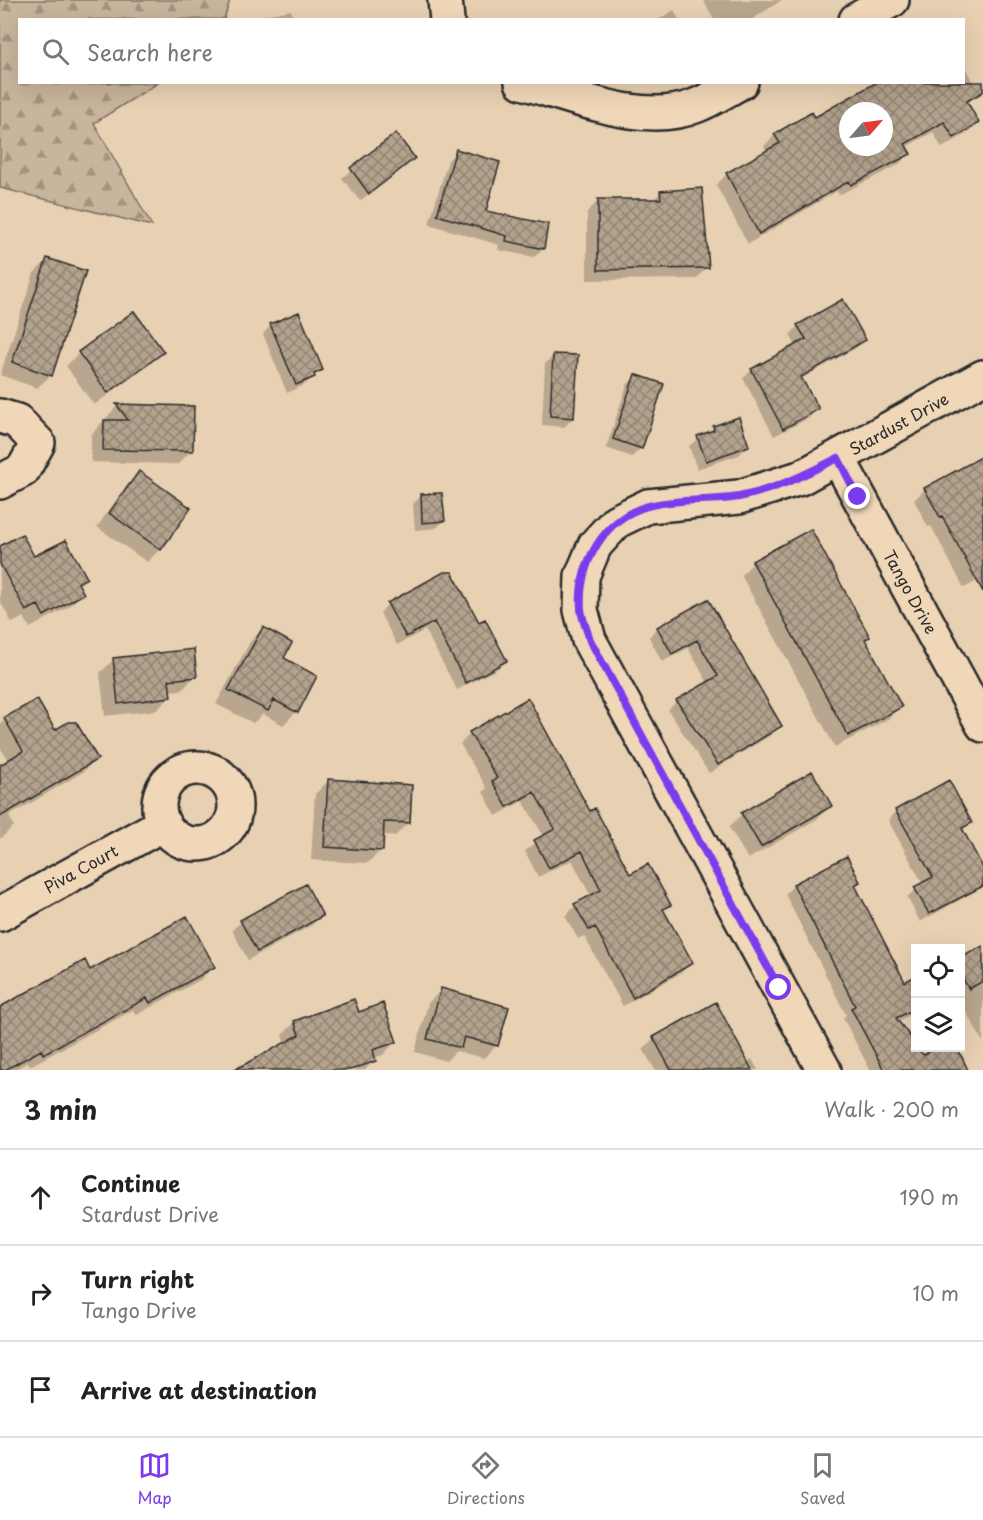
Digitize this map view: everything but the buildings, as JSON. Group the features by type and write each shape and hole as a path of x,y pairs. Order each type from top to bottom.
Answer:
{"street":[{"path":"445,0 447,18"},
{"path":"529,84 628,111 661,114 694,107 737,84"},
{"name":"Stardust Drive","path":"824,1070 590,640 581,610 582,576 595,545 617,521 648,506 739,497 800,478 983,377"},
{"path":"0,416 17,421 38,443 23,470 0,482"},
{"name":"Tango Drive","path":"838,458 983,725"},
{"name":"Piva Court","path":"0,914 163,824"}],"green space":[{"path":"0,0 230,0 224,18 18,18 18,84 156,84 94,123 152,226 0,188"}],"route":[{"path":"779,988 590,640 581,610 582,576 595,545 617,521 648,506 739,497 800,478 838,458 858,497"}]}
